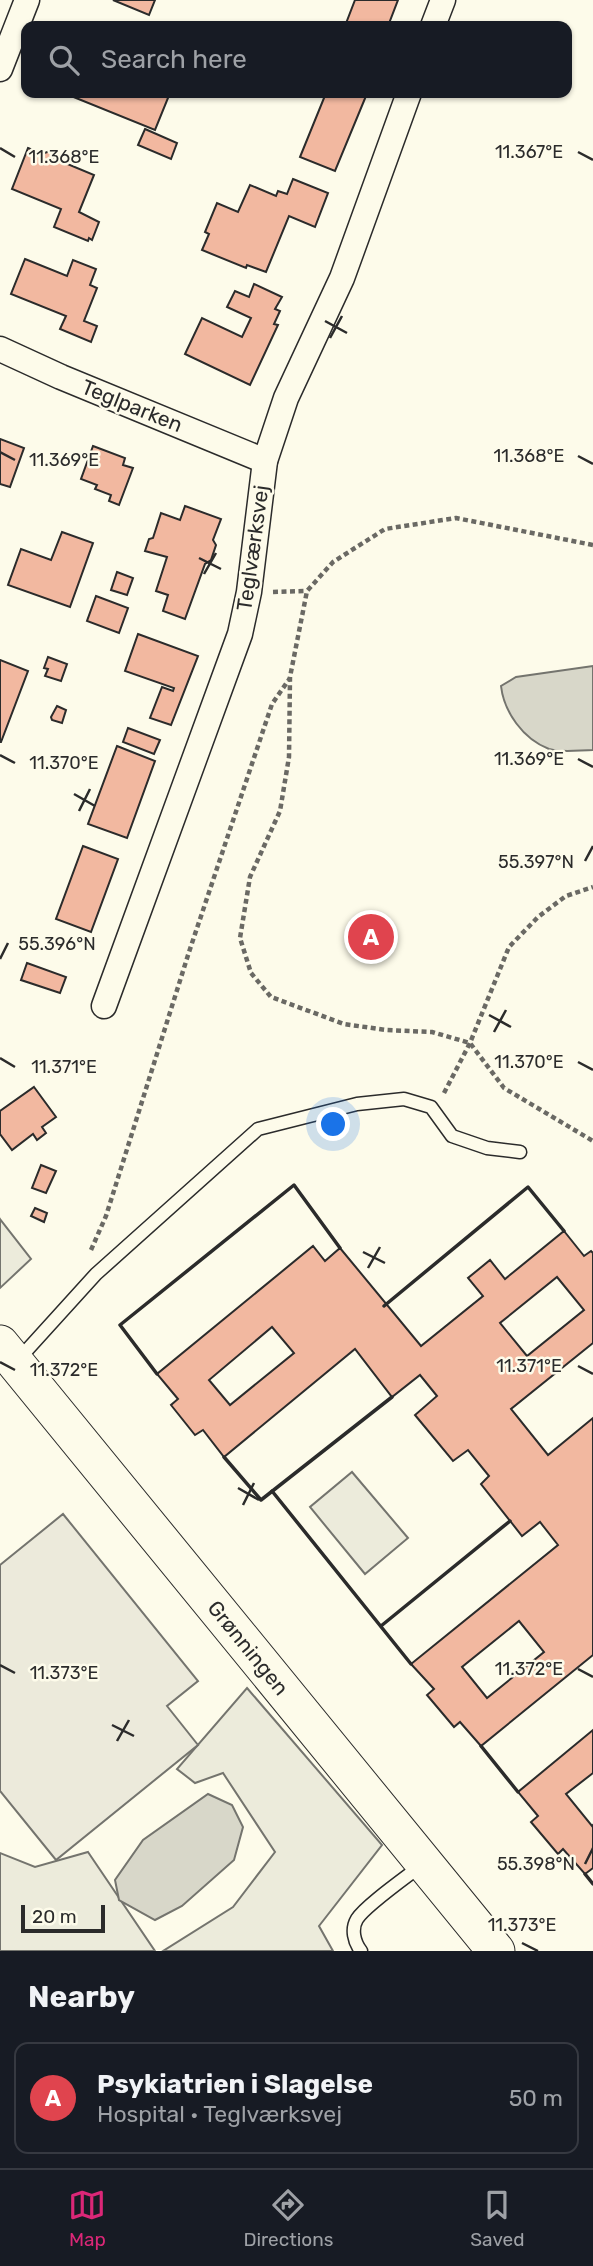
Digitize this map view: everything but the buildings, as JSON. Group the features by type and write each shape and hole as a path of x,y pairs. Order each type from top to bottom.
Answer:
{"main road":[{"name":"Grønningen","path":"8,1354 496,1951"}],"street":[{"path":"0,69 27,0"},
{"path":"435,21 443,0"},
{"name":"Teglværksvej","path":"104,1006 240,634 249,592 265,461 286,398 342,278 407,98"},
{"name":"Teglparken","path":"0,349 265,461"}],"lane":[{"path":"8,1354 258,1129 357,1104 404,1099 431,1107 452,1136 487,1148 520,1152"},
{"path":"360,1951 354,1933 357,1919 424,1864"}],"path":[{"path":"593,545 456,518 385,529 333,562 307,591 290,677 289,757 280,811 250,877 240,938 251,973 271,998 344,1024 386,1030 432,1032 470,1042 504,1088 593,1141"},
{"path":"90,1280 82,1268 106,1216 188,952 272,704 290,677"},
{"path":"435,1112 470,1042 509,947 538,917 566,896 593,887"}],"shaded area":[{"path":"593,666 593,750 549,749 531,739 516,724 506,705 501,686 516,677"},
{"path":"0,1219 31,1259 0,1288"},
{"path":"352,1472 408,1538 365,1574 310,1507"},
{"path":"63,1514 198,1681 167,1706 198,1745 56,1860 0,1791 0,1565"},
{"path":"247,1688 382,1845 319,1926 333,1951 163,1951 233,1907 275,1852 223,1773 195,1783 177,1769"},
{"path":"208,1794 232,1805 243,1827 234,1860 182,1906 155,1920 119,1900 115,1880 143,1840"},
{"path":"88,1852 155,1951 0,1951 0,1853 35,1867"}],"wall":[{"path":"157,1374 120,1325 294,1185 340,1248"},
{"path":"384,1306 528,1187 564,1231"},
{"path":"224,1457 261,1500 392,1397"},
{"path":"272,1491 411,1664"},
{"path":"381,1626 510,1521"},
{"path":"481,1746 518,1792"},
{"path":"585,1874 593,1884"}],"place":[{"name":"Psykiatrien i Slagelse","path":"371,937"}]}
